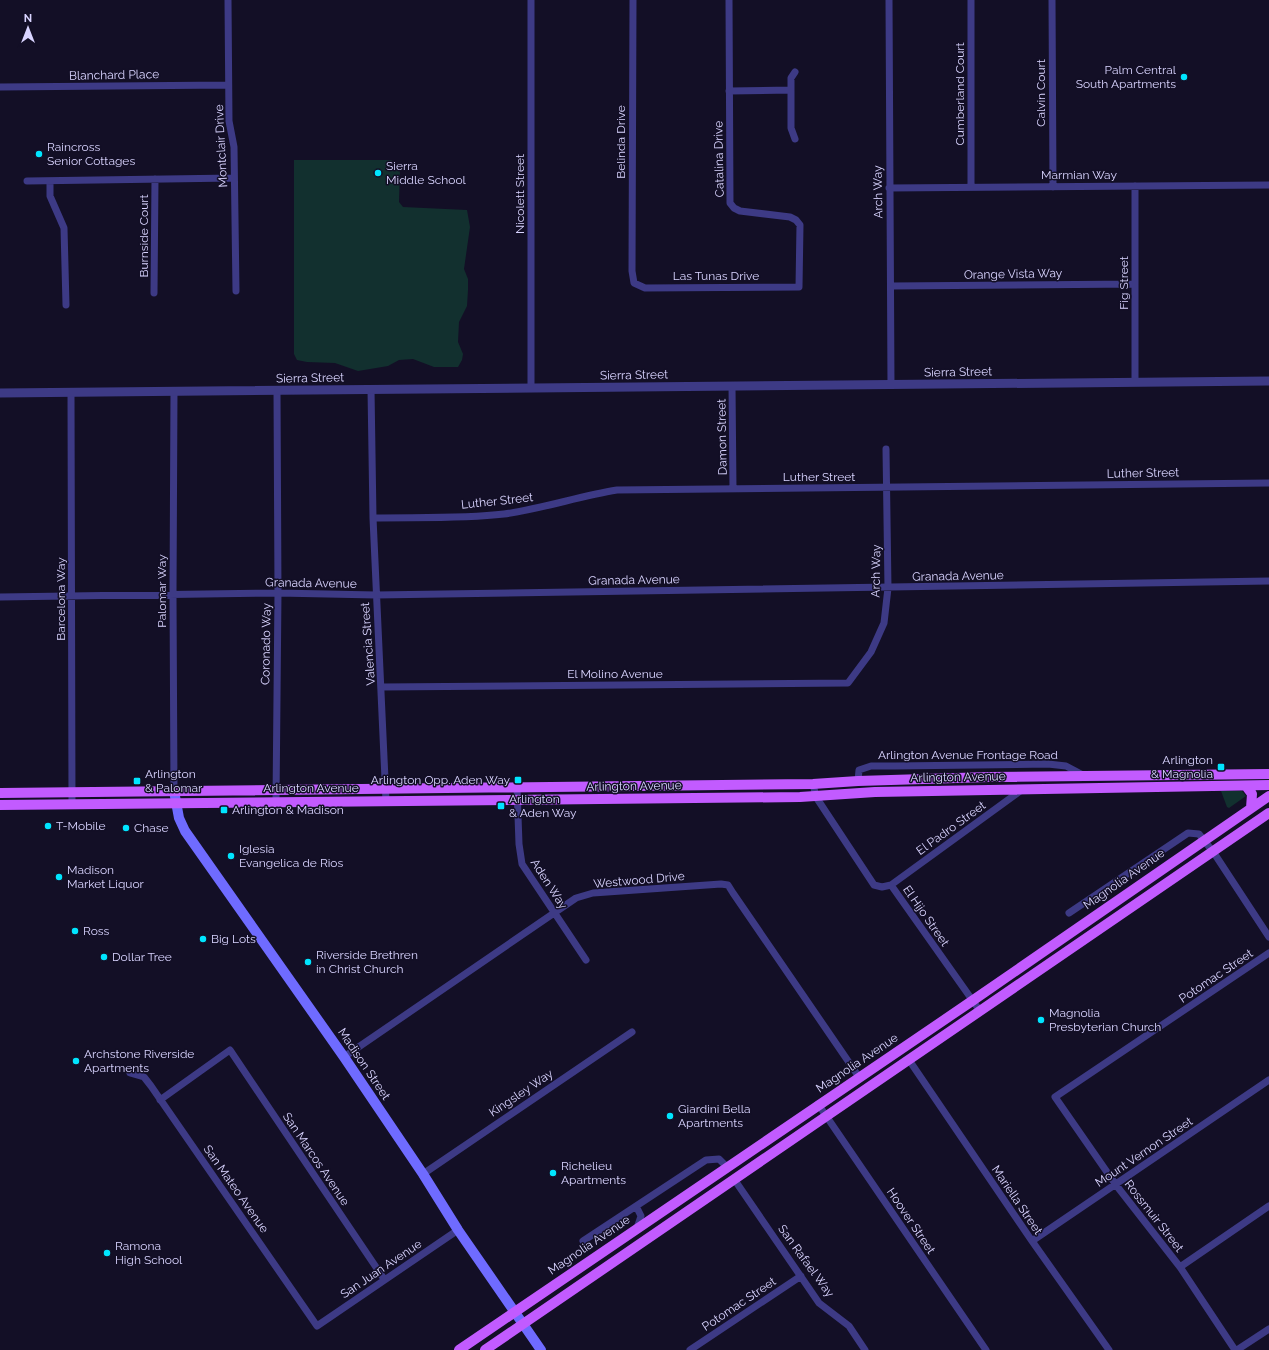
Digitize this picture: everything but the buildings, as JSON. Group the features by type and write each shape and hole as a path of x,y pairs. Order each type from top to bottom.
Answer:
{"main road":[{"name":"Arlington Avenue","path":"0,793 72,791 517,788 813,784 858,781 989,777 1269,774"},
{"name":"Arlington Avenue","path":"0,805 177,804 276,801 816,797 875,792 1269,785"},
{"path":"1246,786 1252,794 1251,808"},
{"name":"Madison Street","path":"174,791 179,818 185,831 344,1057 423,1174 458,1230 541,1350"},
{"name":"Magnolia Avenue","path":"459,1350 818,1104 972,1001 1269,796"},
{"path":"485,1350 1269,813"}],"street":[{"name":"Montclair Drive","path":"228,0 228,85 229,121 234,147 236,290"},
{"name":"Nicolett Street","path":"530,0 531,388"},
{"name":"Belinda Drive","path":"633,0 632,271 634,283"},
{"name":"Catalina Drive","path":"729,0 730,203 734,208 740,211 790,217 796,220 800,225 799,287"},
{"name":"Arch Way","path":"889,0 891,385"},
{"name":"Cumberland Court","path":"971,0 971,187"},
{"name":"Calvin Court","path":"1052,0 1053,187"},
{"path":"795,72 791,78 791,128 795,139"},
{"name":"Blanchard Place","path":"0,87 228,85"},
{"path":"729,91 791,90"},
{"path":"27,181 234,178"},
{"name":"Burnside Court","path":"154,293 155,179"},
{"path":"50,181 50,196 64,228 66,306"},
{"name":"Marmian Way","path":"889,188 1269,185"},
{"name":"Fig Street","path":"1135,186 1135,381"},
{"name":"Las Tunas Drive","path":"634,283 645,288 799,287"},
{"name":"Orange Vista Way","path":"891,286 1134,284"},
{"name":"Sierra Street","path":"0,393 891,385 1135,381 1269,381"},
{"name":"Damon Street","path":"732,386 734,489"},
{"name":"Coronado Way","path":"276,801 278,593 277,390"},
{"name":"Valencia Street","path":"370,390 373,518 382,687 386,801"},
{"name":"Palomar Way","path":"174,391 174,791"},
{"name":"Barcelona Way","path":"72,392 72,805"},
{"name":"Arch Way","path":"848,683 871,652 884,623 888,588 888,488 886,449"},
{"name":"Luther Street","path":"373,518 502,514 528,510 617,490 1269,483"},
{"name":"Granada Avenue","path":"0,597 278,593 376,595 1269,581"},
{"name":"El Molino Avenue","path":"382,687 848,683"},
{"path":"989,764 989,777"},
{"name":"Arlington Avenue Frontage Road","path":"858,781 859,770 871,766 1048,764 1066,766 1085,776"},
{"name":"El Hijo Street","path":"813,784 816,797 874,884 882,887 891,884 980,1011"},
{"name":"Aden Way","path":"517,788 519,844 522,864 586,960"},
{"name":"El Padro Street","path":"891,884 1023,789"},
{"path":"1069,913 1188,833 1198,834 1214,852 1269,937"},
{"name":"Westwood Drive","path":"344,1057 576,898 593,894 720,884 728,885 859,1077"},
{"name":"Potomac Street","path":"1055,1097 1269,953"},
{"name":"Kingsley Way","path":"423,1174 632,1032"},
{"name":"San Marcos Avenue","path":"160,1100 230,1050 384,1279"},
{"name":"Mariella Street","path":"909,1060 1032,1241 1109,1350"},
{"name":"San Mateo Avenue","path":"130,1073 144,1077 317,1326"},
{"name":"Mount Vernon Street","path":"1032,1241 1269,1080"},
{"name":"Rossmuir Street","path":"1055,1097 1116,1185 1180,1267 1236,1350"},
{"name":"Hoover Street","path":"818,1104 986,1350"},
{"path":"584,1242 637,1208 659,1190 706,1160 719,1159 727,1167"},
{"name":"San Rafael Way","path":"734,1179 820,1303 849,1326 865,1350"},
{"path":"1180,1267 1269,1206"},
{"path":"637,1208 641,1212 637,1228"},
{"name":"San Juan Avenue","path":"317,1326 458,1230"},
{"name":"Potomac Street","path":"690,1350 801,1276"},
{"path":"1236,1350 1269,1329"}],"green space":[{"path":"294,160 391,160 400,168 399,202 403,207 467,210 470,227 464,269 468,279 468,290 467,306 459,322 458,342 463,354 462,360 458,367 434,367 413,359 399,360 388,366 358,371 335,363 307,362 297,360 294,354"},
{"path":"1221,791 1242,791 1246,796 1229,808 1227,807"}],"place":[{"name":"Palm Central South Apartments","path":"1184,77"},
{"name":"Raincross Senior Cottages","path":"39,154"},
{"name":"Sierra Middle School","path":"378,173"},
{"name":"Arlington & Magnolia","path":"1221,767"},
{"name":"Arlington Opp. Aden Way","path":"518,780"},
{"name":"Arlington & Palomar","path":"137,781"},
{"name":"Arlington & Aden Way","path":"501,806"},
{"name":"Arlington & Madison","path":"224,810"},
{"name":"T-Mobile","path":"48,826"},
{"name":"Chase","path":"126,828"},
{"name":"Iglesia Evangelica de Rios","path":"231,856"},
{"name":"Madison Market Liquor","path":"59,877"},
{"name":"Ross","path":"75,931"},
{"name":"Big Lots","path":"203,939"},
{"name":"Dollar Tree","path":"104,957"},
{"name":"Riverside Brethren in Christ Church","path":"308,962"},
{"name":"Magnolia Presbyterian Church","path":"1041,1020"},
{"name":"Archstone Riverside Apartments","path":"76,1061"},
{"name":"Giardini Bella Apartments","path":"670,1116"},
{"name":"Richelieu Apartments","path":"553,1173"},
{"name":"Ramona High School","path":"107,1253"}]}
